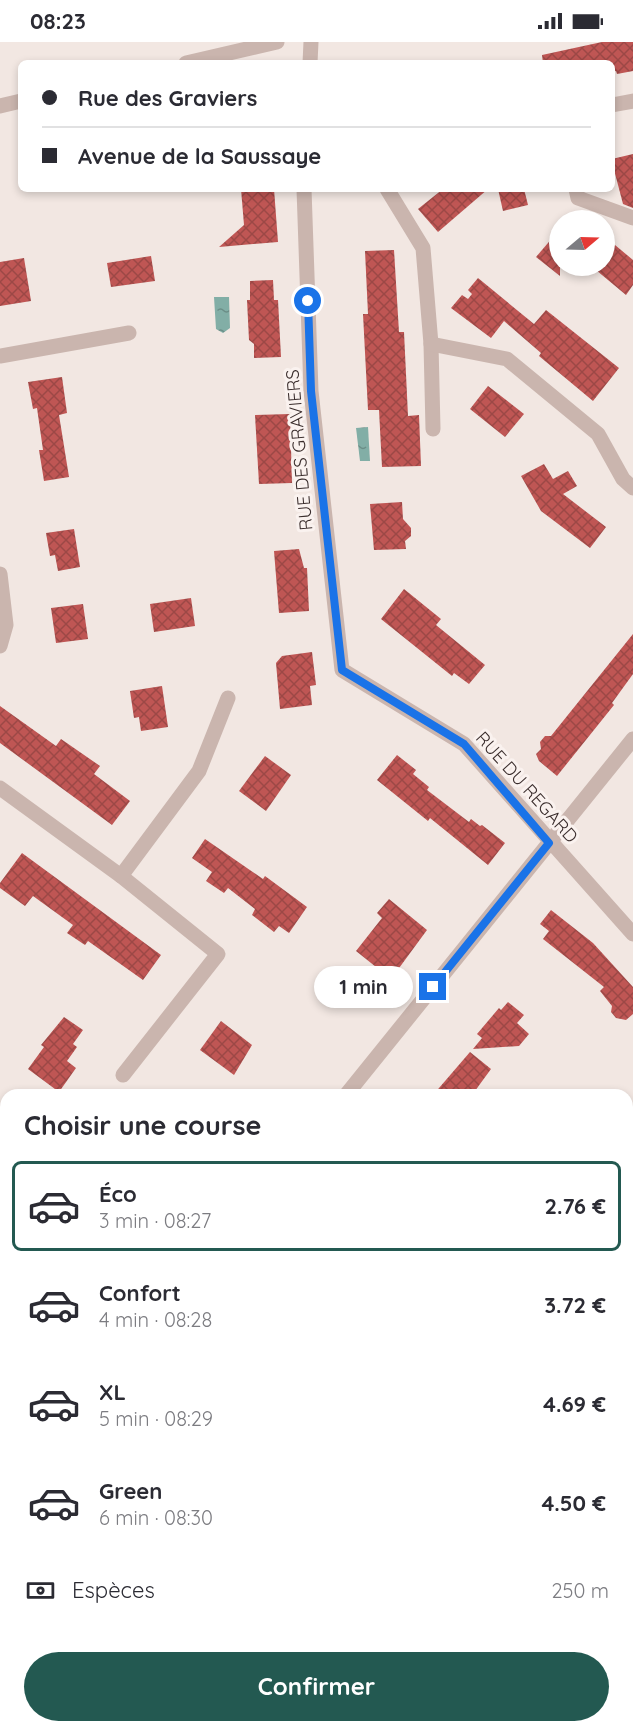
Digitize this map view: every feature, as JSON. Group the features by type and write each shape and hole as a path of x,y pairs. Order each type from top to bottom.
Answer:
{"street":[{"path":"199,60 277,42"},
{"path":"310,60 311,42"},
{"path":"615,104 633,101"},
{"path":"0,106 18,102"},
{"name":"RUE DES GRAVIERS","path":"304,192 311,391 342,670"},
{"path":"389,192 423,248 430,345 432,429"},
{"path":"577,192 578,198 633,218"},
{"path":"0,356 129,333"},
{"path":"430,345 507,359 598,434 623,479 633,488"},
{"path":"0,574 6,626 0,646"},
{"name":"RUE DU REGARD","path":"342,670 464,744 549,843 633,934"},
{"path":"121,876 199,771 228,698"},
{"path":"351,1089 633,739"},
{"path":"0,788 121,876 218,954 123,1075"}],"water":[{"path":"214,297 229,297 230,328 223,333 216,329"},
{"path":"368,427 370,461 360,461 356,428"}],"building":[{"path":"602,42 633,42 633,71 617,74 615,60 543,60 542,55"},
{"path":"633,154 633,208 623,204 615,173 615,158"},
{"path":"241,192 274,192 278,242 219,247 244,225"},
{"path":"439,192 485,192 438,232 418,209"},
{"path":"499,192 525,192 528,205 503,211"},
{"path":"549,242 549,267 536,257"},
{"path":"615,245 633,260 633,285 626,295 603,276 615,276"},
{"path":"394,250 399,332 404,332 408,416 419,415 421,466 382,467 379,410 368,410 363,314 368,314 365,251"},
{"path":"151,256 155,281 111,287 107,263"},
{"path":"24,258 31,301 0,306 0,262"},
{"path":"478,278 534,324 546,310 619,368 593,401 539,356 541,353 504,321 491,338 451,308 462,295 468,299 472,294 468,290"},
{"path":"273,280 274,300 278,300 281,357 254,358 254,344 249,340 247,300 250,300 250,281"},
{"path":"62,377 67,413 59,415 69,477 44,481 39,450 43,450 37,408 33,409 28,382"},
{"path":"488,386 524,414 505,437 470,409"},
{"path":"290,414 292,483 259,484 255,415"},
{"path":"544,464 553,479 568,471 577,486 563,494 606,527 590,548 541,511 521,476"},
{"path":"402,502 403,519 411,528 411,536 405,541 406,549 374,550 370,504"},
{"path":"74,529 80,567 58,571 55,555 50,556 46,533"},
{"path":"299,549 304,568 307,568 309,611 279,613 274,551"},
{"path":"404,589 441,619 436,625 485,665 469,684 454,673 452,676 381,619"},
{"path":"191,598 195,626 154,632 150,604"},
{"path":"83,604 88,639 56,643 51,608"},
{"path":"633,634 633,674 612,703 614,705 557,776 539,761 536,754 541,749 540,742 545,736 551,736"},
{"path":"312,652 316,685 310,686 312,705 280,709 276,663 282,656"},
{"path":"162,686 168,727 141,731 139,717 134,718 130,691"},
{"path":"0,706 56,746 61,739 100,766 94,774 130,801 112,825 0,743"},
{"path":"397,755 416,770 413,774 429,787 427,790 469,822 471,819 480,826 482,825 505,843 488,865 430,818 428,821 377,780"},
{"path":"265,756 291,775 266,811 239,791"},
{"path":"205,839 263,879 265,876 307,907 289,933 279,926 274,932 252,915 255,909 228,888 224,893 206,881 212,872 192,858"},
{"path":"22,853 161,955 143,980 88,941 85,945 67,933 73,925 33,896 25,906 0,888 0,883"},
{"path":"389,899 427,930 391,979 356,951 382,918 377,913"},
{"path":"551,910 593,943 633,987 633,1014 626,1020 616,1018 611,1012 612,1006 600,991 604,987 543,939 549,931 540,924"},
{"path":"508,1002 524,1015 517,1023 529,1034 519,1046 473,1049 482,1038 477,1034 499,1008 501,1010"},
{"path":"64,1017 83,1030 73,1044 77,1047 67,1061 76,1068 61,1089 55,1089 28,1069 44,1047 41,1045"},
{"path":"221,1021 252,1045 234,1075 200,1050"},
{"path":"470,1052 491,1069 476,1089 438,1089"}],"route":[{"path":"308,301 311,391 342,670 464,744 549,843 433,987"}]}
